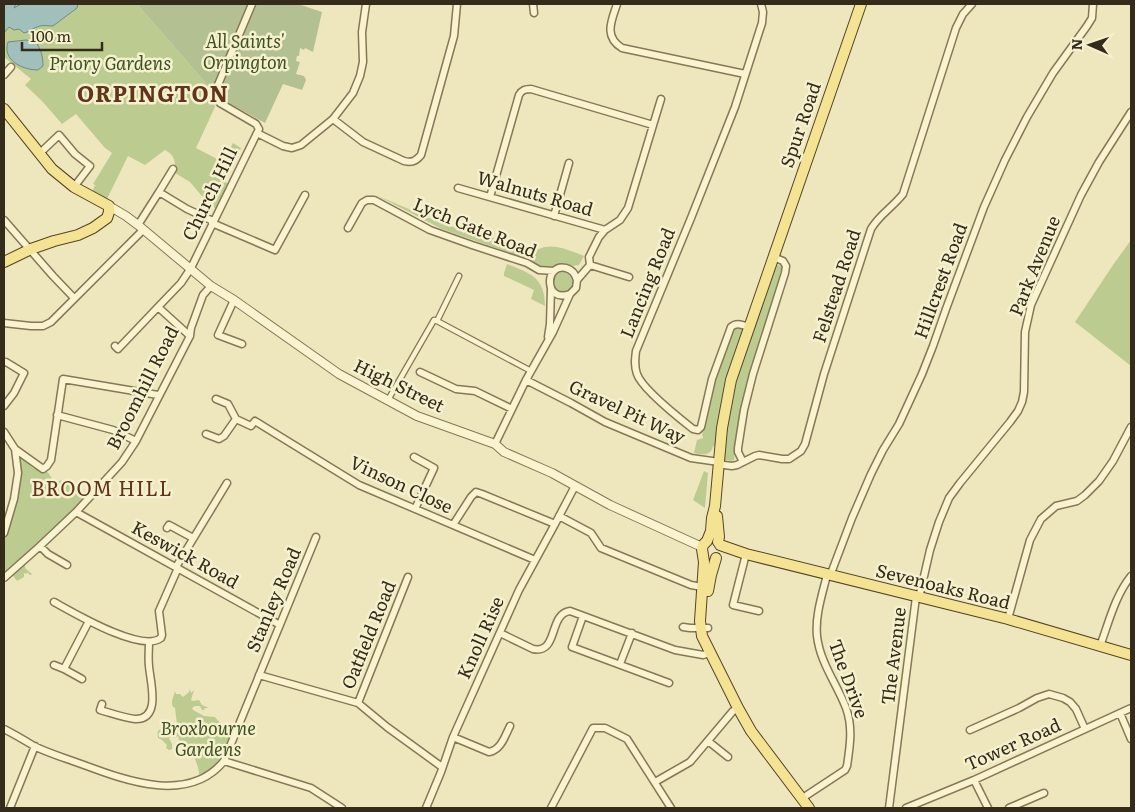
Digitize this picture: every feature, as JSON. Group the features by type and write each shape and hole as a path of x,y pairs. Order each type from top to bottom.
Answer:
{"main road":[{"name":"Spur Road","path":"719,544 716,506 719,462 722,428 730,389 749,326 860,4"},
{"name":"High Street","path":"4,109 52,169 74,188 109,206"},
{"path":"4,262 31,249 54,241 78,236 93,228 107,218 110,212 109,206"},
{"name":"Spur Road","path":"704,629 700,621 704,548 711,532 712,518 716,506"},
{"path":"717,557 709,559 704,548 713,540 719,544 721,551 711,574 704,629 710,640 710,651 738,708 756,739 808,808"},
{"name":"Sevenoaks Road","path":"719,544 746,554 828,576 1008,619 1131,656"},
{"name":"Sevenoaks Road","path":"717,557 729,554 746,554"}],"street":[{"path":"252,4 215,92 220,103 256,124 259,129 256,133 283,146 292,148 301,146 334,119 353,93 363,62 362,32 366,4"},
{"path":"334,119 363,142 404,162 416,161 421,155 454,36 457,4"},
{"path":"533,4 534,13"},
{"path":"617,4 610,24 610,31 616,44 622,48 745,74"},
{"name":"Lancing Road","path":"749,326 735,324 731,327 712,378 701,427 698,430 693,429 658,399 644,386 637,376 634,362 636,351 735,107 762,23 763,12 761,4"},
{"name":"Felstead Road","path":"719,462 732,466 750,457 759,455 782,460 789,459 801,451 805,444 833,345 871,229 876,219 903,194 956,28 963,14 972,4"},
{"name":"Hillcrest Road","path":"828,576 871,474 899,424 934,346 982,214 1005,160 1027,117 1053,73 1092,18 1093,4"},
{"path":"4,76 11,67"},
{"path":"490,197 519,95 525,89 531,89 653,125"},
{"path":"577,280 590,265 590,257 599,237 605,230 620,220 628,208 661,99"},
{"name":"Park Avenue","path":"918,598 930,550 939,522 950,498 1020,407 1024,392 1025,332 1032,305 1081,195 1099,162 1131,112"},
{"name":"Church Hill","path":"115,346 118,349 182,282 191,268 256,133"},
{"path":"39,154 59,135 75,154 90,166 74,188"},
{"path":"554,216 569,163"},
{"path":"4,323 43,326 51,322 140,227 173,169"},
{"name":"Walnuts Road","path":"458,188 605,230"},
{"path":"159,192 187,209 275,250 305,195"},
{"name":"Lych Gate Road","path":"348,228 362,203 367,200 374,200 430,230 472,246 527,263 545,276 550,287"},
{"name":"High Street","path":"109,206 126,216 211,286 339,374 426,420 494,444 501,450 552,473 610,506 704,548"},
{"path":"107,218 126,216"},
{"path":"4,220 74,298"},
{"path":"743,462 738,448 744,410 753,374 785,273 786,266 783,261 774,257"},
{"path":"571,271 585,265 590,265 629,277"},
{"path":"494,444 526,380 553,332 570,294 576,288 577,280 575,274 562,268 554,271 550,278 548,340"},
{"name":"Lych Gate Road","path":"539,270 554,271"},
{"path":"388,400 434,320 437,321 459,276"},
{"name":"Broomhill Road","path":"4,578 76,512 122,462 136,440 190,336 191,328 203,296 211,286"},
{"path":"550,287 559,295 570,294"},
{"path":"234,300 218,334 242,344"},
{"path":"158,307 190,336"},
{"path":"437,321 531,371"},
{"path":"4,406 14,393 24,373 6,362"},
{"path":"420,372 456,388 471,390 481,394 512,409"},
{"path":"4,432 15,449 43,469 51,460 63,378 158,396"},
{"name":"Gravel Pit Way","path":"526,380 616,428 686,457 719,462"},
{"path":"206,434 219,438 224,436 236,419 228,404 216,399"},
{"path":"57,415 113,430 136,440"},
{"name":"Vinson Close","path":"236,419 252,426 255,421 359,485 535,560"},
{"path":"1008,619 1030,540 1041,519 1056,506 1077,501 1085,495 1113,461 1131,428"},
{"path":"4,531 14,498 18,473 15,449"},
{"path":"414,458 434,468 415,509"},
{"path":"54,602 116,634 149,642 159,640 162,635 159,611 177,568 227,483"},
{"name":"Knoll Rise","path":"426,808 453,738 518,590 575,486"},
{"path":"453,525 476,492 555,524"},
{"name":"Keswick Road","path":"76,512 280,625"},
{"path":"559,516 591,533 601,548 690,585 702,587"},
{"path":"167,528 169,524 193,538"},
{"name":"Stanley Road","path":"224,761 316,537"},
{"path":"40,546 48,554 67,565"},
{"path":"746,554 734,605 759,611"},
{"name":"The Drive","path":"801,799 845,770 851,736 846,709 820,651 817,636 817,621 828,576"},
{"path":"1100,646 1122,588 1131,576"},
{"name":"Oatfield Road","path":"358,703 408,577"},
{"name":"The Avenue","path":"890,808 918,598"},
{"path":"500,633 539,650 545,648 560,615 570,611 675,650 703,656 710,651"},
{"path":"583,616 572,646 669,682"},
{"path":"64,670 89,621"},
{"path":"683,626 704,629"},
{"path":"620,664 632,633"},
{"path":"102,704 100,710 135,719 147,715 153,701 149,666 149,642"},
{"path":"54,665 82,679"},
{"path":"259,675 358,703 442,767"},
{"path":"970,730 1046,694 1063,698 1070,702 1076,709 1085,729"},
{"path":"655,782 690,762 733,711 738,708"},
{"name":"Tower Road","path":"906,808 974,780 1131,708"},
{"path":"1120,713 1131,739"},
{"path":"453,738 489,752 494,751 499,747 510,726"},
{"path":"551,808 593,728 605,728 627,739 671,808"},
{"path":"4,729 35,746 119,778 156,785 178,785 204,778 215,771 224,761 310,788 342,808"},
{"path":"708,741 728,757"},
{"path":"10,808 35,746"},
{"path":"974,780 988,808"},
{"path":"1009,808 1044,794"}],"green space":[{"name":"Priory Gardens","path":"4,4 137,4 212,90 215,107 196,148 223,162 233,143 241,148 225,182 229,184 216,209 190,182 175,173 173,157 165,150 145,165 128,156 107,199 92,192 95,185 93,184 112,153 105,148 76,114 62,124 25,85 31,79 4,57"},
{"name":"All Saints' Orpington","path":"137,4 298,4 322,12 313,52 300,48 299,56 297,56 296,61 300,62 296,74 304,76 306,80 302,90 283,84 265,123 225,101 212,90"},
{"path":"376,195 446,225 539,249 550,246 584,256 579,265 572,266 565,263 547,269 527,259 442,229"},
{"path":"1131,240 1131,366 1075,322"},
{"path":"507,264 523,270 539,282 545,306 531,299 534,290 504,276"},
{"path":"778,265 781,266 783,271 734,460 724,460 722,457 735,382 773,268"},
{"path":"563,271 571,274 574,282 571,290 563,293 555,290 552,282 555,274"},
{"path":"736,326 745,329 716,446 713,446 710,452 706,454 694,453 697,440 703,438 702,434 706,424 716,376 733,329"},
{"path":"19,457 33,468 47,471 53,480 70,479 72,484 86,496 62,521 63,523 58,527 56,526 23,564 32,574 24,573 24,577 17,581 11,573 4,575 4,530 12,502"},
{"path":"704,471 708,473 705,508 693,500"},
{"name":"Broxbourne Gardens","path":"190,689 191,693 194,690 191,700 199,700 202,705 209,708 202,710 200,706 195,706 192,708 193,710 204,716 215,717 234,730 217,765 202,776 201,774 199,775 195,759 186,751 185,746 181,746 178,736 174,738 171,736 169,738 172,749 169,750 166,748 167,745 158,738 159,730 161,729 178,733 172,699 175,691 176,694 180,694 183,697"}],"water":[{"path":"4,4 16,4 14,8 21,4 78,4 77,8 53,26 40,26 24,33 19,29 14,30 9,27 4,33"},
{"path":"26,40 36,42 40,50 43,66 38,70 20,66 8,54 8,42"}],"district":[{"name":"ORPINGTON","path":"153,94"},
{"name":"BROOM HILL","path":"102,489"}]}
